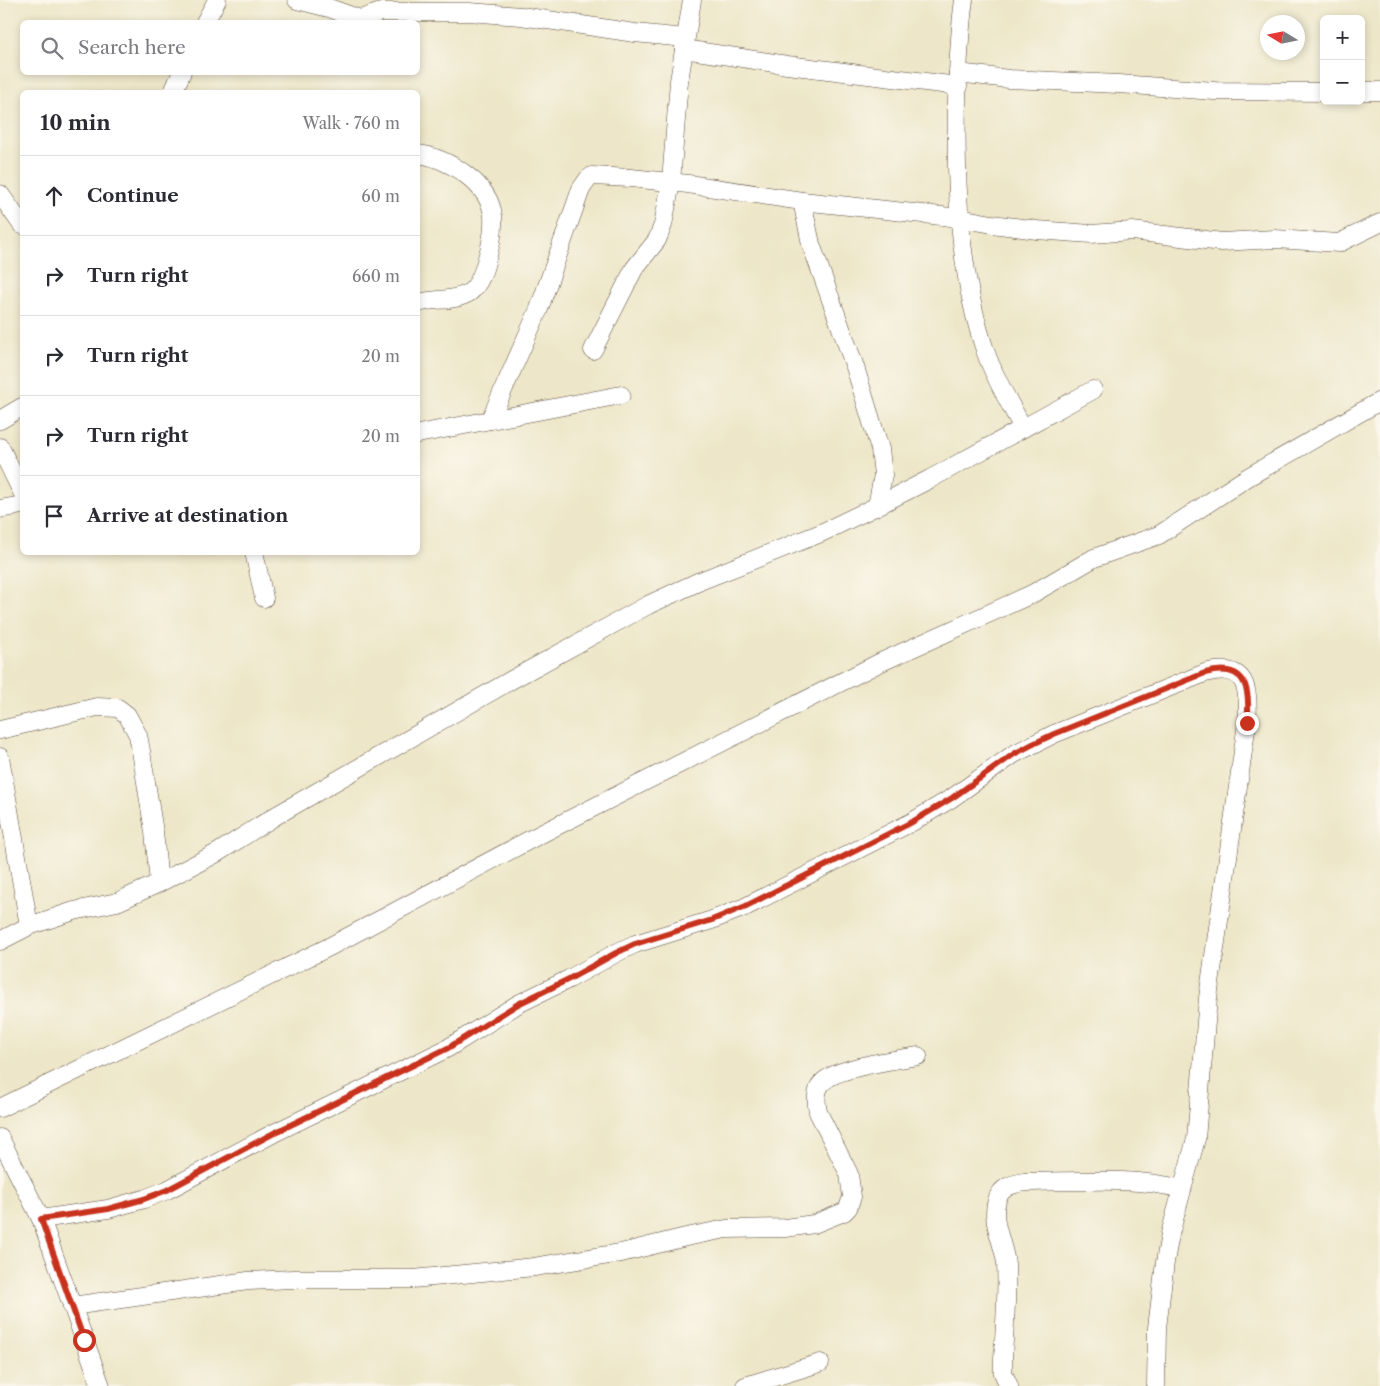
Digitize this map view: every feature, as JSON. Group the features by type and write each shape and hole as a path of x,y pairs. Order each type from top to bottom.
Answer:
{"street":[{"path":"206,20 217,0"},
{"path":"297,0 329,8 360,19 381,12 494,13 550,20 635,33 787,65 958,79 1009,79 1119,84 1215,91 1320,92"},
{"path":"593,350 634,269 660,235 666,215 671,182 676,102 692,0"},
{"path":"964,0 958,79 956,163 960,218 968,281 987,355 1022,428"},
{"path":"1365,91 1380,91"},
{"path":"420,154 451,164 473,180 489,202 493,215 490,247 480,278 474,288 457,298 433,299 420,302"},
{"path":"490,420 539,309 581,189 592,176 671,182 802,201 960,218 1066,234 1132,231 1222,242 1275,239 1339,243 1380,223"},
{"path":"0,194 20,222"},
{"path":"802,201 811,244 855,368 880,449 883,475 877,506"},
{"path":"0,941 29,926 74,911 117,902 159,883 217,853 277,815 514,679 648,605 700,581 821,533 877,506 1092,390"},
{"path":"420,434 621,395"},
{"path":"0,1108 329,947 533,838 870,668 944,632 1032,594 1094,558 1158,535 1248,477 1380,401"},
{"path":"0,420 20,408"},
{"path":"0,447 20,488"},
{"path":"0,509 20,505"},
{"path":"255,555 264,598"},
{"path":"41,1219 108,1209 144,1199 167,1190 274,1133 448,1048 518,1004 616,953 643,942 712,920 746,906 912,822 952,798 1014,754 1033,744 1205,673 1228,670 1235,673 1246,685 1248,712 1208,998 1199,1120 1192,1158 1170,1234 1160,1305 1157,1328 1156,1386"},
{"path":"0,730 97,707 118,708 128,715 138,735 142,751 154,832 159,883"},
{"path":"0,757 29,926"},
{"path":"72,1306 248,1281 413,1279 534,1267 621,1253 713,1232 800,1227 814,1224 844,1212 848,1208 852,1197 849,1174 818,1112 817,1092 821,1083 830,1076 844,1071 918,1056"},
{"path":"0,1138 41,1219 101,1386"},
{"path":"1009,1386 1003,1373 1006,1267 995,1215 996,1202 1006,1187 1024,1182 1132,1181 1182,1188"},
{"path":"745,1386 820,1363"}],"route":[{"path":"84,1340 41,1219 108,1209 144,1199 167,1190 274,1133 448,1048 518,1004 616,953 635,944 712,920 746,906 912,822 952,798 1014,754 1054,734 1205,673 1221,670 1235,673 1246,685 1249,701 1247,723"}]}
